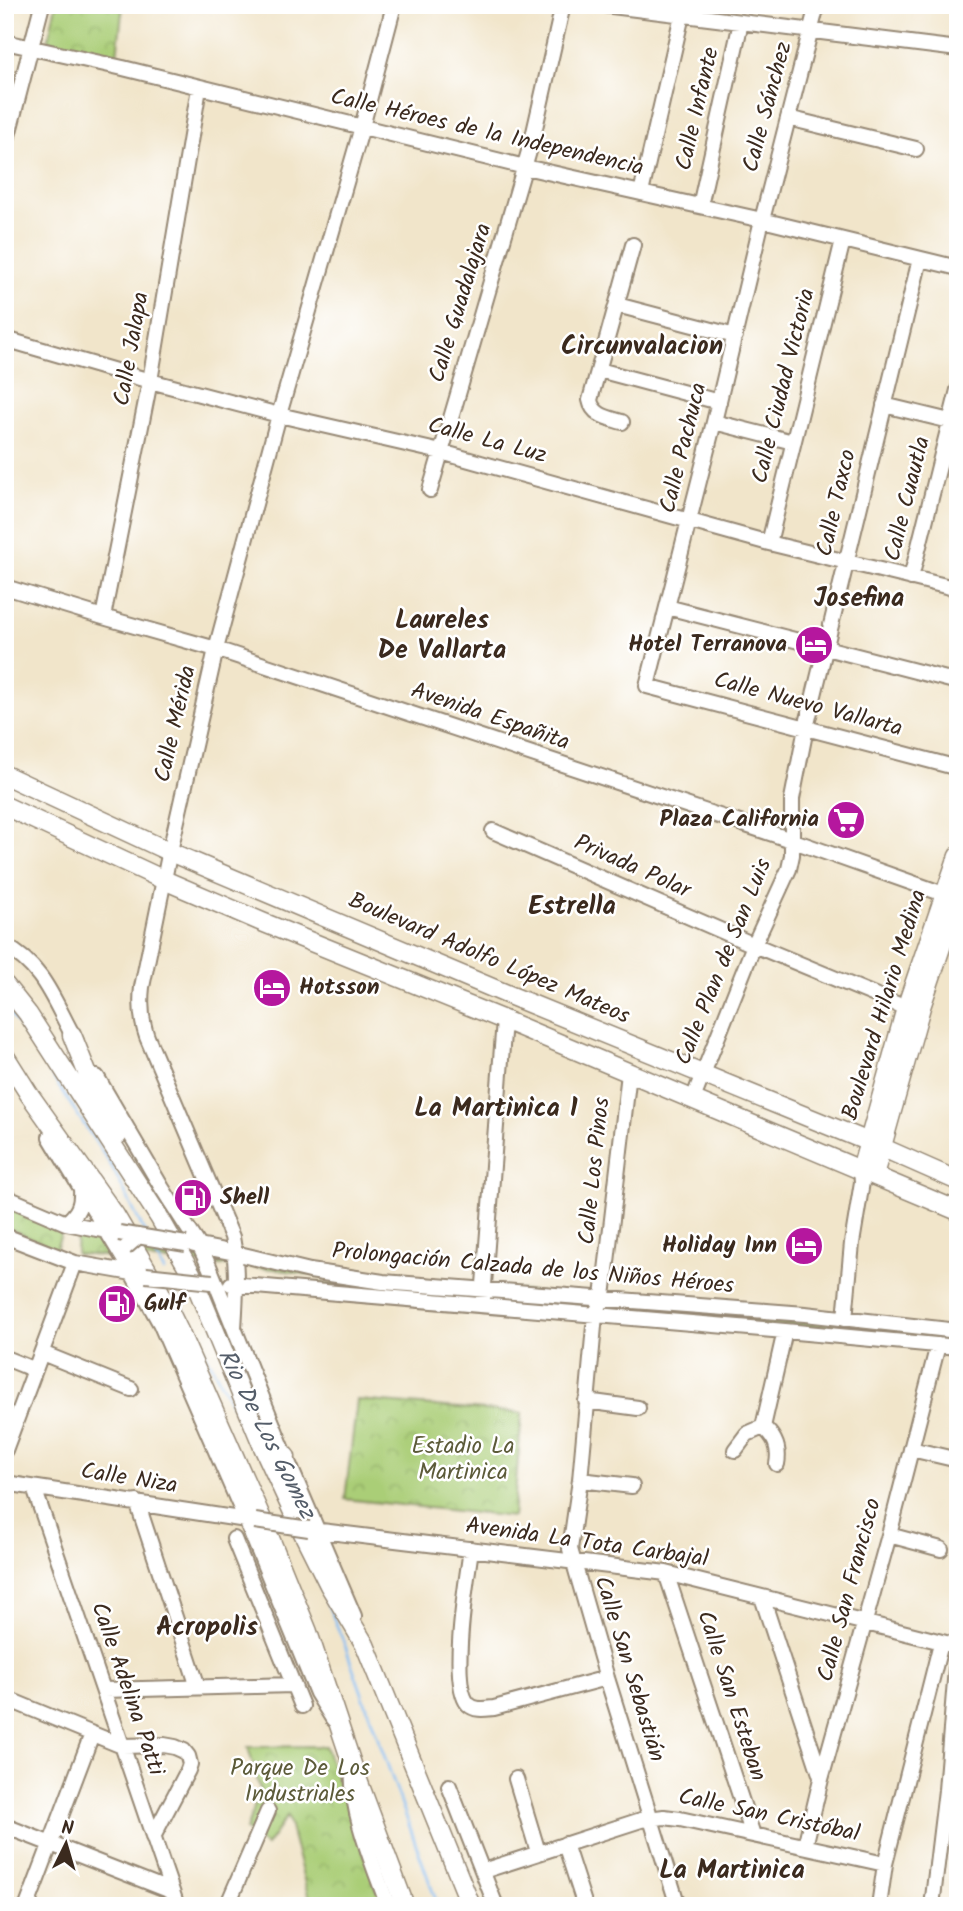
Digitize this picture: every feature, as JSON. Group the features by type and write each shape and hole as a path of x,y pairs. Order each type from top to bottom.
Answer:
{"main road":[{"name":"Boulevard Adolfo López Mateos","path":"5,775 170,852 958,1181"},
{"path":"5,806 262,922 504,1020 866,1176 958,1212"},
{"name":"Boulevard Hilario Medina","path":"866,1176 955,897 958,856"},
{"path":"262,922 274,895"},
{"name":"Boulevard Hilario Medina","path":"875,1145 906,1008 955,897"},
{"path":"5,985 28,1014 159,1217"},
{"path":"72,1035 90,1080 159,1217 191,1273 263,1447 298,1523 329,1585 365,1645 471,1906"},
{"path":"5,1056 102,1195 159,1290 265,1526 308,1632 353,1767 405,1906"},
{"path":"191,1273 208,1298 264,1430 274,1446 286,1457"}],"street":[{"path":"5,147 42,5"},
{"name":"Calle Mérida","path":"234,1328 237,1285 232,1237 147,1037 140,1004 164,880 216,649 394,5"},
{"name":"Calle Guadalajara","path":"430,490 525,167 563,5"},
{"path":"604,5 958,49"},
{"name":"Calle Sánchez","path":"762,220 817,5"},
{"path":"641,193 682,15"},
{"name":"Calle Infante","path":"700,206 741,22"},
{"name":"Calle Héroes de la Independencia","path":"5,42 958,268"},
{"name":"Calle Jalapa","path":"103,617 150,381 199,88"},
{"path":"788,118 916,149"},
{"name":"Calle Pachuca","path":"646,686 719,402 762,220"},
{"name":"Calle Ciudad Victoria","path":"769,543 843,240"},
{"path":"622,422 597,413 591,406 591,394 633,245"},
{"name":"Calle Taxco","path":"791,840 792,799 806,728 920,259"},
{"path":"617,305 735,336"},
{"name":"Calle La Luz","path":"5,339 279,415 441,452 769,543 958,589"},
{"path":"599,370 719,402"},
{"name":"Calle Cuautla","path":"911,578 954,422 958,390"},
{"path":"884,405 954,422"},
{"path":"714,422 793,442"},
{"name":"Avenida Españita","path":"5,587 216,649 955,897"},
{"path":"667,607 958,682"},
{"name":"Calle Nuevo Vallarta","path":"646,686 958,768"},
{"name":"Privada Polar","path":"493,831 906,1008"},
{"name":"Calle Plan de San Luis","path":"692,1099 754,945 789,869 791,840"},
{"path":"5,946 34,967 50,990 72,1035 215,1283 314,1530 347,1597 365,1645"},
{"path":"482,1306 504,1020"},
{"name":"Calle Los Pinos","path":"595,1315 604,1288 629,1073"},
{"path":"29,1094 47,1132 81,1188 139,1274 250,1520 317,1693 340,1728"},
{"path":"845,1319 852,1243 866,1176"},
{"path":"66,1223 80,1207 81,1188"},
{"name":"Prolongación Calzada de los Niños Héroes","path":"5,1196 66,1223 235,1252 292,1267 383,1282 804,1314 958,1331"},
{"name":"Prolongación Calzada de los Niños Héroes","path":"5,1236 75,1263 215,1283 958,1347"},
{"path":"123,1251 139,1236"},
{"path":"5,1450 75,1263"},
{"path":"234,1328 246,1301 266,1288"},
{"name":"Calle San Sebastián","path":"595,1315 580,1480 570,1549 678,1906"},
{"path":"764,1427 785,1331"},
{"name":"Calle San Francisco","path":"805,1846 938,1345"},
{"path":"42,1353 131,1389"},
{"path":"5,1358 35,1370"},
{"path":"586,1401 638,1408"},
{"path":"735,1450 747,1434 764,1427"},
{"path":"764,1427 776,1443 777,1464"},
{"path":"911,1449 958,1460"},
{"path":"580,1480 632,1486"},
{"name":"Calle Niza","path":"5,1483 250,1520"},
{"name":"Calle Adelina Patti","path":"34,1488 177,1906"},
{"path":"137,1502 198,1687"},
{"name":"Avenida La Tota Carbajal","path":"250,1520 666,1573 941,1643 958,1645"},
{"path":"889,1535 941,1549"},
{"path":"234,1539 302,1706"},
{"path":"471,1549 460,1648 463,1692 468,1703 482,1710 494,1708 607,1678"},
{"name":"Calle San Esteban","path":"666,1573 753,1835"},
{"path":"762,1597 821,1779"},
{"path":"879,1906 885,1864 941,1643"},
{"path":"932,1906 946,1790 958,1645"},
{"path":"104,1690 293,1685"},
{"path":"5,1698 122,1746 164,1745 184,1751 190,1764 188,1770 153,1837"},
{"path":"27,1906 92,1734"},
{"path":"353,1767 354,1805 388,1906"},
{"path":"516,1779 538,1852"},
{"path":"449,1786 496,1906"},
{"path":"227,1906 268,1811"},
{"name":"Calle San Cristóbal","path":"482,1871 651,1818 680,1819 885,1864"},
{"path":"5,1826 172,1891"},
{"path":"565,1844 584,1906"}],"green space":[{"path":"56,5 123,5 117,55 48,41"},
{"path":"5,1199 64,1225 56,1249 5,1227"},
{"path":"77,1231 368,1275 958,1335 958,1339 660,1309 577,1304 958,1340 958,1345 299,1286 300,1282 418,1291 274,1269 76,1254"},
{"name":"Estadio La Martinica","path":"357,1400 522,1413 513,1517 345,1499"},
{"name":"Parque De Los Industriales","path":"325,1746 383,1906 311,1906 287,1816 266,1846 246,1830 260,1790 248,1747"}],"waterway":[{"name":"Rio De Los Gomez","path":"5,1007 112,1167 145,1233"},
{"name":"Rio De Los Gomez","path":"150,1242 164,1271"},
{"name":"Rio De Los Gomez","path":"170,1283 256,1452"},
{"name":"Rio De Los Gomez","path":"319,1584 343,1640 438,1906"}],"place":[{"name":"Hotel Terranova","path":"814,645"},
{"name":"Plaza California","path":"846,820"},
{"name":"Hotsson","path":"272,988"},
{"name":"Shell","path":"193,1198"},
{"name":"Holiday Inn","path":"804,1246"},
{"name":"Gulf","path":"117,1304"}],"district":[{"name":"Circunvalacion","path":"642,347"},
{"name":"Josefina","path":"859,599"},
{"name":"Laureles De Vallarta","path":"442,636"},
{"name":"Estrella","path":"572,907"},
{"name":"La Martinica 1","path":"496,1109"},
{"name":"Acropolis","path":"207,1628"},
{"name":"La Martinica","path":"732,1871"}]}
